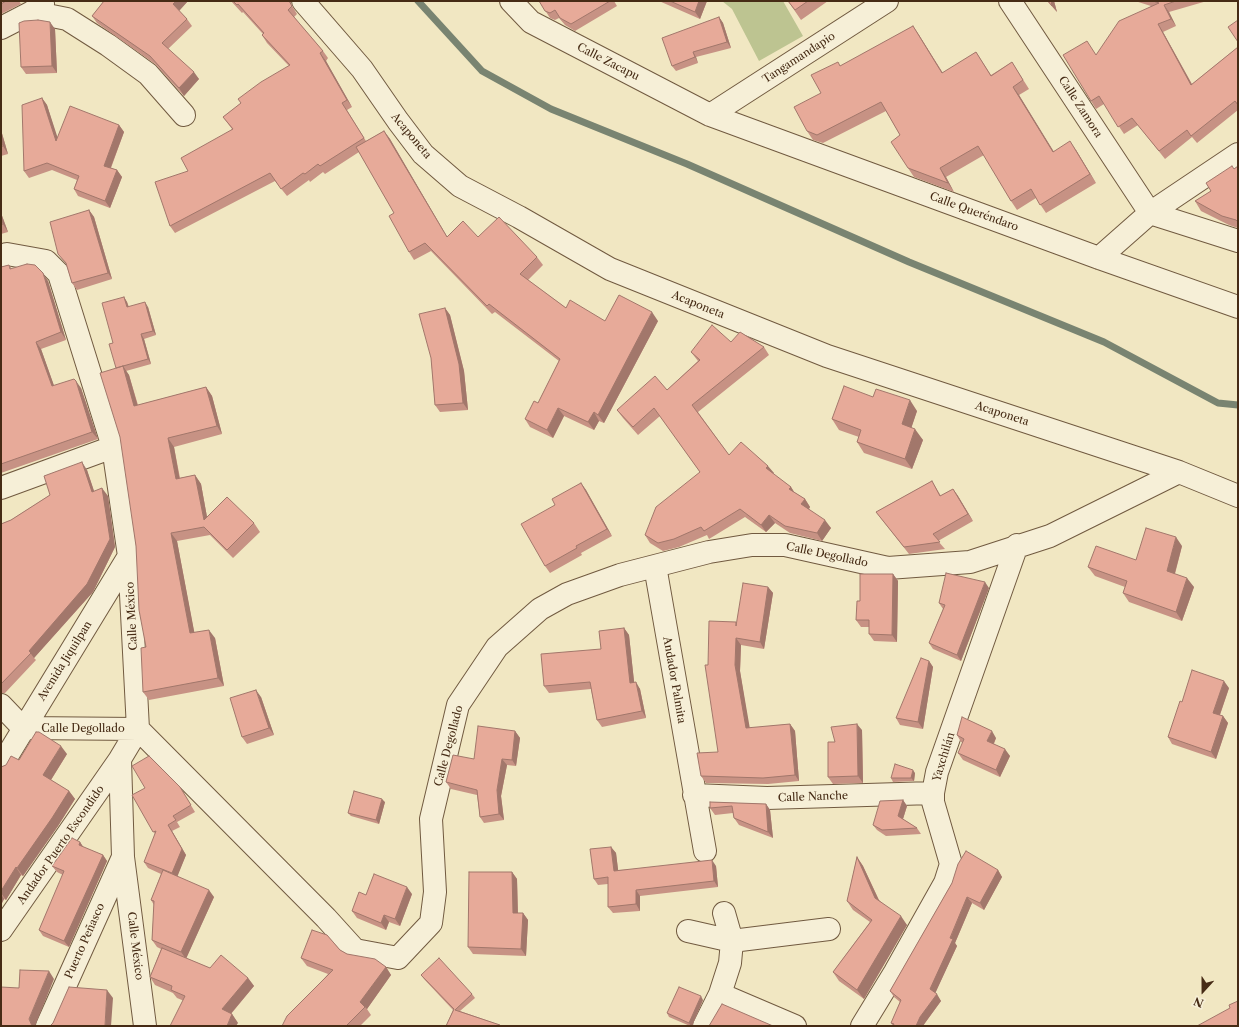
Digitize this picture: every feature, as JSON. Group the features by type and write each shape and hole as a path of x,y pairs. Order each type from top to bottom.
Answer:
{"street":[{"name":"Acaponeta","path":"303,1 362,70 398,121 424,154 460,186 519,217 610,269 826,356 1179,472 1238,496"},
{"name":"Calle Zacapu","path":"511,1 531,22 710,114"},
{"name":"Tangamandapio","path":"710,114 888,1"},
{"name":"Calle Zamora","path":"1010,1 1150,213"},
{"path":"1,28 39,7 67,19 108,45 148,74 184,114"},
{"name":"Calle Queréndaro","path":"710,114 1099,258 1238,307"},
{"path":"1099,258 1150,213 1238,154"},
{"path":"1150,213 1238,241"},
{"name":"Calle México","path":"1,256 7,254 46,261 59,274 113,447 129,556 138,729"},
{"path":"1,488 113,447"},
{"name":"Calle Degollado","path":"23,728 138,729 326,918 355,950 398,958 431,923 436,892 431,819 458,705 497,647 540,609 567,594 620,575 709,552 752,545 785,545 888,568 970,562 1017,545 1050,536 1179,472"},
{"name":"Yaxchilán","path":"862,1026 940,894 951,864 933,802 937,772 1017,545"},
{"name":"Avenida Jiquilpan","path":"1,766 129,556"},
{"name":"Andador Palmita","path":"655,566 705,851"},
{"path":"1,705 23,728"},
{"path":"120,759 138,729"},
{"name":"Calle México","path":"120,759 123,857 145,1026"},
{"name":"Andador Puerto Escondido","path":"1,930 120,759"},
{"name":"Calle Nanche","path":"694,795 767,798 933,793"},
{"name":"Puerto Peñasco","path":"47,1026 123,857"},
{"path":"704,1026 720,994 730,962 732,942 724,913"},
{"path":"688,931 732,942 829,929"},
{"path":"720,994 795,1026"}],"green space":[{"path":"722,1 783,1 803,36 759,61 732,9"}],"building":[{"path":"104,1 176,1 173,4 187,19 162,43 194,72 179,88 150,56 92,16"},
{"path":"233,1 289,1 292,6 288,10 323,51 320,53 347,100 342,103 364,138 320,166 318,164 305,174 303,173 281,189 270,173 170,226 155,182 188,171 181,158 233,129 223,117 241,103 238,99 261,82 290,65 262,35 264,33 238,4 237,5"},
{"path":"539,1 610,1 571,24 560,18 555,10 550,13 545,11"},
{"path":"670,1 699,1 695,12"},
{"path":"788,1 808,1 795,10"},
{"path":"1153,1 1176,1 1164,5 1171,19 1158,24 1191,85 1238,47 1238,105 1235,101 1191,136 1187,130 1159,151 1132,118 1118,127 1099,96 1091,101 1063,55 1087,41 1096,55 1119,21 1159,3"},
{"path":"719,17 727,42 693,52 695,57 672,66 662,38"},
{"path":"38,20 50,22 52,66 21,67 19,23"},
{"path":"1238,20 1238,42 1228,27"},
{"path":"913,26 942,73 976,52 991,76 1012,62 1023,80 1013,87 1053,152 1070,141 1090,174 1040,205 1031,189 1011,201 978,146 940,168 948,183 908,168 891,142 900,135 881,102 817,135 807,131 794,107 821,93 811,75 838,62 840,66"},
{"path":"42,98 56,141 70,106 119,125 104,166 117,170 105,201 74,189 79,176 47,163 24,171 22,105"},
{"path":"384,131 447,237 463,221 478,237 499,217 537,257 520,274 566,308 570,300 605,321 619,295 652,312 598,415 594,412 588,422 558,408 547,430 525,419 534,401 538,403 560,359 489,304 487,306 425,243 409,252 389,216 394,213 356,147"},
{"path":"1232,166 1234,169 1238,166 1238,222 1222,216 1195,201 1211,191 1206,183"},
{"path":"89,210 108,273 72,283 66,263 58,254 50,222"},
{"path":"27,264 35,265 43,273 61,332 36,342 52,386 74,379 76,381 92,432 1,464 1,267 9,265 10,269"},
{"path":"124,297 127,307 145,302 153,331 141,334 148,359 116,368 109,344 113,343 102,303"},
{"path":"445,308 459,364 463,403 435,405 431,358 419,314"},
{"path":"712,325 731,342 740,332 764,347 692,405 729,455 741,442 768,466 766,468 791,487 789,489 805,499 801,504 825,520 817,533 785,526 769,515 761,525 740,509 704,531 701,527 674,539 658,543 645,535 656,507 700,472 654,408 633,427 617,410 655,376 667,390 700,360 691,352"},
{"path":"123,366 134,406 206,387 217,426 168,438 176,479 195,475 204,520 227,497 254,523 227,550 204,527 171,533 190,633 209,630 218,678 143,692 141,648 146,647 139,610 136,546 120,437 100,373"},
{"path":"844,386 873,397 876,389 910,400 902,424 915,429 905,459 857,442 861,430 832,419"},
{"path":"82,462 92,492 102,488 110,539 87,584 29,651 31,653 1,684 1,524 11,520 50,495 44,476"},
{"path":"932,481 940,496 953,489 968,514 933,534 940,542 904,547 876,512"},
{"path":"581,483 607,529 576,546 577,548 545,566 521,524 555,505 552,499"},
{"path":"1146,528 1176,537 1167,571 1187,578 1176,612 1123,593 1127,581 1088,567 1096,546 1136,560"},
{"path":"946,573 985,582 957,655 929,643 945,605 939,603"},
{"path":"860,574 893,574 892,635 869,634 869,620 856,620 857,601 860,601"},
{"path":"743,583 768,587 760,642 736,638 735,665 746,728 790,724 795,775 763,778 701,776 697,753 718,752 705,665 708,665 709,621 736,622 736,626"},
{"path":"624,628 630,683 636,682 642,711 597,720 590,682 544,686 541,654 601,649 599,631"},
{"path":"921,658 929,661 918,722 896,718"},
{"path":"1192,670 1224,681 1213,713 1223,716 1211,752 1168,737 1180,701 1182,702"},
{"path":"256,690 269,728 242,737 230,698"},
{"path":"962,717 992,731 987,741 1005,749 996,770 958,753 964,739 957,735"},
{"path":"857,724 858,776 828,777 828,742 835,742 831,727"},
{"path":"478,726 515,731 512,760 502,759 497,790 499,814 480,817 477,790 446,782 453,755 474,759"},
{"path":"36,732 39,732 61,746 43,775 69,791 1,891 1,767 6,765 11,756 19,760"},
{"path":"149,756 180,787 191,805 173,816 176,820 168,825 182,849 172,873 144,862 156,831 153,832 132,795 145,788 132,766"},
{"path":"895,764 913,770 911,778 891,778"},
{"path":"354,791 382,799 376,820 348,813"},
{"path":"903,800 898,816 917,828 882,830 873,825 880,801"},
{"path":"710,802 766,804 768,832 734,818 732,806 710,808"},
{"path":"72,838 80,842 79,845 103,855 64,941 39,930 64,871 52,866"},
{"path":"611,847 614,871 712,860 714,881 636,890 636,904 608,907 608,877 594,879 590,849"},
{"path":"966,851 998,870 980,903 967,897 950,938 953,939 930,989 937,994 920,1017 916,1026 893,1026 894,1024 891,1023 901,1000 890,991 952,883 958,864"},
{"path":"857,857 875,898 901,916 857,990 833,972 872,920 847,901"},
{"path":"163,870 209,890 181,952 152,940 154,901 151,900"},
{"path":"469,872 512,872 513,913 523,913 521,949 468,947"},
{"path":"374,874 407,887 395,919 384,915 381,923 352,911 359,892 366,895"},
{"path":"312,930 327,935 340,950 347,954 375,959 386,967 360,1002 365,1007 346,1026 282,1026 287,1016 333,970 301,958"},
{"path":"162,948 210,968 221,955 248,978 222,1009 232,1014 227,1026 170,1026 185,996 171,990 172,986 150,977"},
{"path":"439,958 472,994 455,1010 500,1026 446,1026 454,1009 421,975"},
{"path":"20,970 49,971 29,1019 32,1026 1,1026 1,987 19,988"},
{"path":"69,987 107,990 105,1026 50,1026 53,1023"},
{"path":"679,987 701,996 689,1023 667,1013"},
{"path":"1238,1001 1238,1026 1197,1026 1230,1008 1229,1005"},
{"path":"722,1004 773,1026 709,1026"}],"waterway":[{"path":"418,1 482,71 551,109 687,164 909,262 1104,342 1218,403 1238,405"}]}
